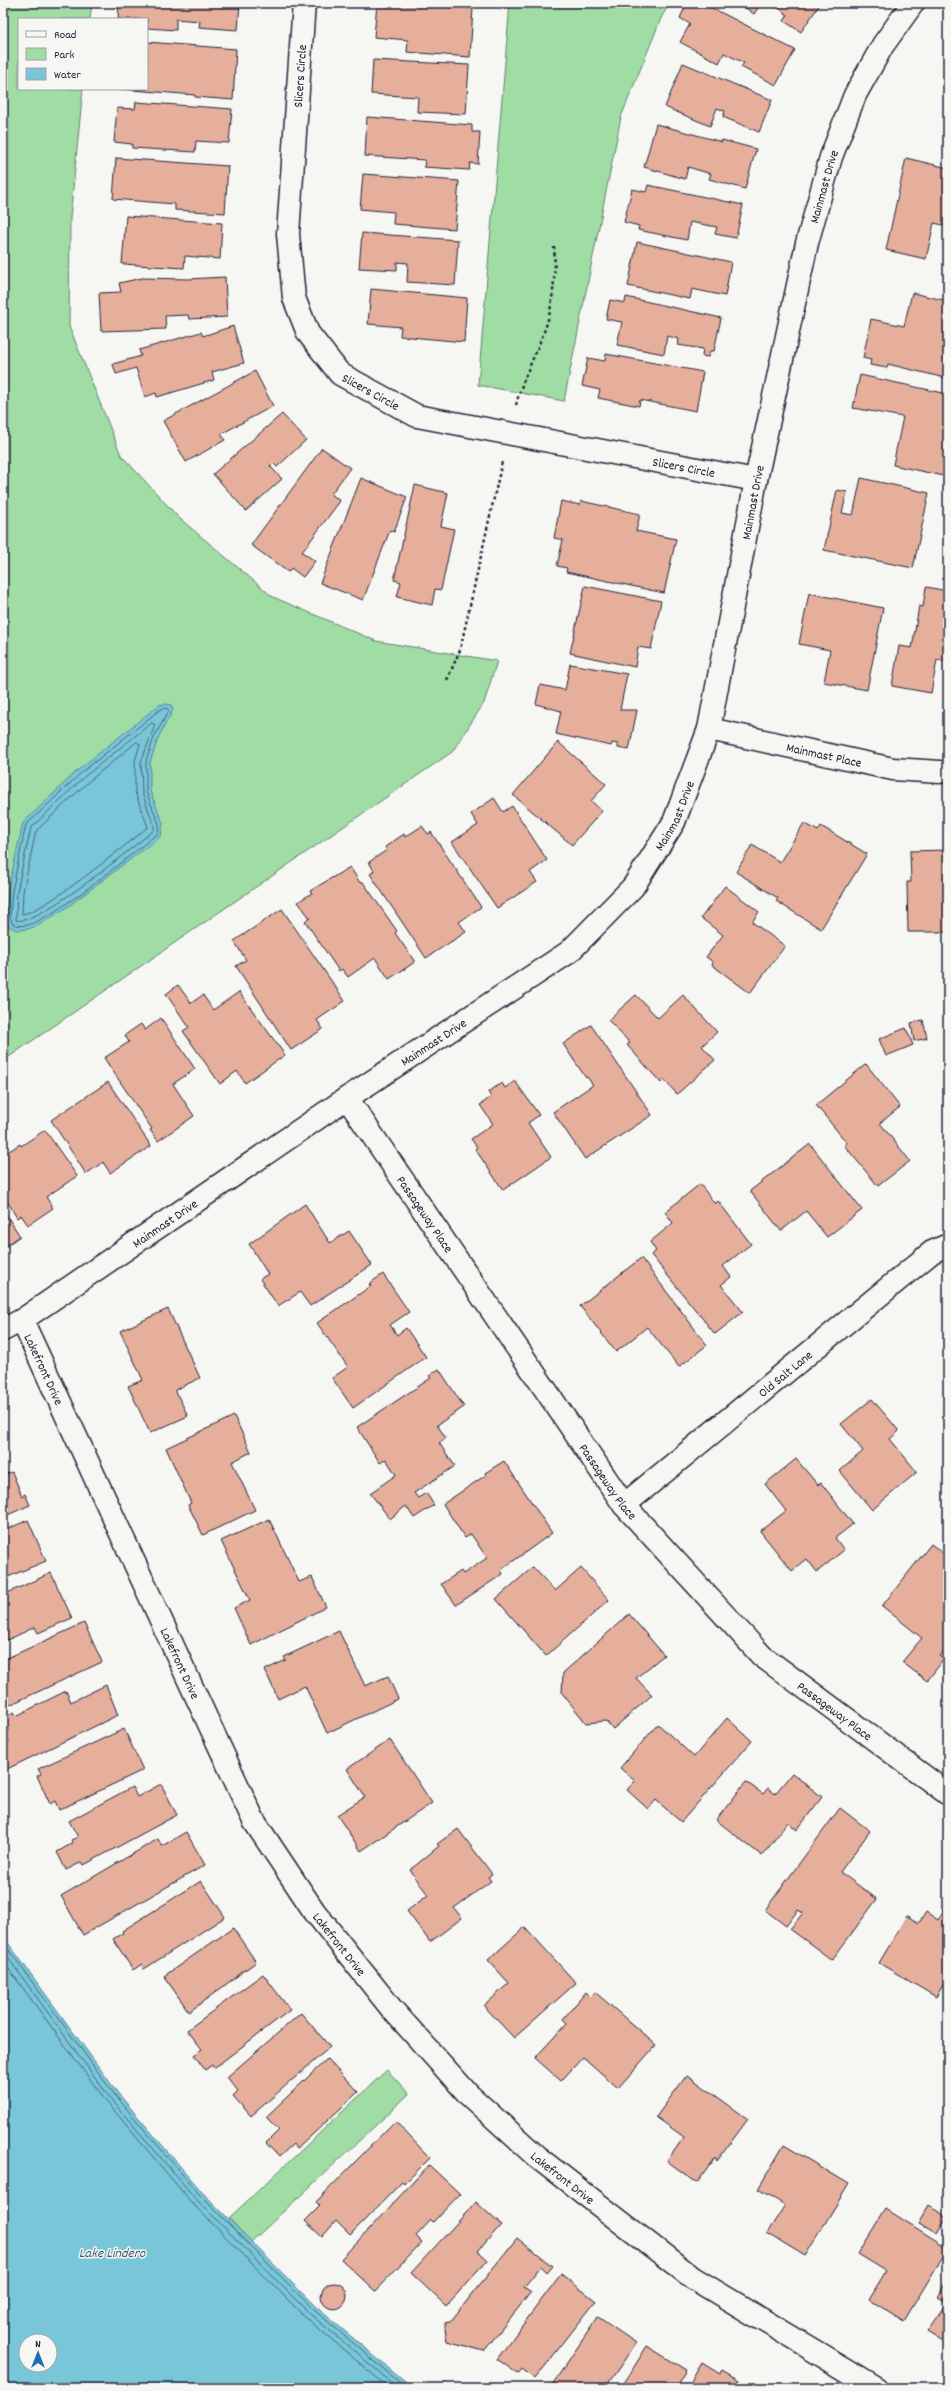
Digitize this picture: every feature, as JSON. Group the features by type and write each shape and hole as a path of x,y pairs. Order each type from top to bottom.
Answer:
{"street":[{"name":"Slicers Circle","path":"304,3 288,234 294,298 308,333 340,374 417,416 756,480"},
{"name":"Mainmast Drive","path":"3,1330 22,1320 347,1098 569,952 633,887 674,822 709,729 756,480 807,243 831,157 855,95 882,45 913,3"},
{"name":"Mainmast Place","path":"709,729 893,769 940,772"},
{"name":"Passageway Place","path":"347,1098 624,1506 762,1656 948,1794"},
{"name":"Old Salt Lane","path":"624,1506 932,1252 948,1245"},
{"name":"Lakefront Drive","path":"22,1320 254,1821 314,1911 386,2002 469,2095 537,2157 693,2278 876,2388"}],"green space":[{"path":"3,3 92,3 90,18 18,18 18,90 83,90 70,218 69,326 121,455 179,518 273,597 376,641 497,661 484,703 452,752 3,1061"},
{"path":"510,3 670,3 662,16 621,117 564,401 478,385"},
{"path":"387,2070 409,2094 251,2242 229,2218"}],"water":[{"path":"159,705 171,705 173,710 159,736 150,762 150,791 163,823 161,836 66,908 39,925 28,929 17,930 8,926 6,917 8,890 23,823 78,770"},
{"name":"Lake Lindero","path":"3,1936 117,2092 202,2192 315,2306 412,2388 3,2388"}],"building":[{"path":"119,3 240,3 238,30 199,27 200,21 176,19 176,30 148,28 148,18 118,18"},
{"path":"377,3 473,8 470,57 407,52 408,40 374,37"},
{"path":"687,3 698,6 702,3 795,50 776,85 741,67 744,63 724,53 719,63 680,42 690,24 680,18"},
{"path":"739,3 761,3 754,14"},
{"path":"771,3 820,4 801,32 784,21 788,15"},
{"path":"148,42 236,49 233,100 195,97 195,95 132,90 148,90"},
{"path":"373,60 469,65 466,114 417,112 418,97 371,94"},
{"path":"683,63 772,100 759,132 723,117 725,111 717,108 710,126 665,107"},
{"path":"136,102 232,109 229,143 196,141 195,152 132,148 132,144 114,142 117,108 135,109"},
{"path":"367,117 472,125 472,132 480,132 478,164 470,163 469,170 424,167 425,160 365,156"},
{"path":"656,124 722,142 722,140 756,149 745,189 709,179 711,174 688,167 685,179 644,167"},
{"path":"116,158 228,166 225,213 175,210 175,204 113,199"},
{"path":"906,158 948,168 948,226 934,223 926,259 886,250"},
{"path":"363,174 459,181 455,229 393,224 394,212 360,209"},
{"path":"648,185 743,205 736,238 715,234 717,227 690,222 687,240 638,230 639,226 624,222 632,189 646,192"},
{"path":"126,216 222,223 220,259 185,256 184,268 122,264"},
{"path":"362,233 458,240 455,285 407,282 408,263 397,262 397,270 359,268"},
{"path":"637,242 731,262 725,296 692,289 690,299 628,286"},
{"path":"225,277 227,317 189,319 188,315 165,316 166,329 101,331 99,293 121,292 119,283 142,278 188,279"},
{"path":"371,289 467,298 464,342 400,336 401,327 368,324"},
{"path":"912,293 948,301 948,365 945,378 888,364 887,368 870,365 871,360 863,358 871,319 904,326"},
{"path":"626,297 721,318 714,351 710,351 708,357 702,356 703,349 678,345 679,339 667,336 664,354 617,345 622,322 606,319 610,300 625,303"},
{"path":"233,326 244,363 212,372 214,380 157,397 156,393 145,397 136,368 116,374 113,364 141,356 139,350 201,332 203,336"},
{"path":"606,354 703,372 696,411 640,400 639,406 598,398 600,390 582,386 588,358 605,361"},
{"path":"255,371 273,406 221,434 225,440 186,462 163,421"},
{"path":"860,375 948,394 948,477 893,465 903,417 853,408"},
{"path":"282,414 306,440 277,467 273,463 270,466 282,479 246,511 213,474"},
{"path":"322,448 350,468 331,494 340,501 302,552 315,561 303,577 291,568 288,572 251,545"},
{"path":"361,478 407,497 394,532 390,530 363,600 320,583"},
{"path":"861,478 929,493 913,568 824,550 837,490 847,492 842,513 853,515"},
{"path":"415,485 448,493 441,526 454,529 441,590 435,589 432,605 397,597 401,582 394,580"},
{"path":"561,501 580,505 581,501 640,514 636,531 676,539 664,593 566,572 567,568 557,566 563,540 554,538"},
{"path":"585,586 661,601 651,649 638,647 635,667 570,653"},
{"path":"926,587 948,591 948,662 937,660 931,693 892,686 899,646 912,648 919,606 923,607"},
{"path":"809,593 883,608 867,690 824,682 830,650 799,644"},
{"path":"570,664 627,674 620,710 637,710 629,750 618,748 618,744 612,743 611,746 556,734 561,711 536,704 540,685 565,690"},
{"path":"558,742 606,784 591,801 602,811 572,845 513,795"},
{"path":"494,798 503,812 512,806 547,860 530,872 537,882 497,908 452,842 478,825 471,814"},
{"path":"804,823 818,831 821,826 867,854 821,929 776,901 778,898 736,872 752,845 780,862"},
{"path":"422,826 428,834 431,832 481,907 459,922 466,932 426,958 370,874 374,871 369,862 387,850 385,847 404,834 405,837"},
{"path":"947,850 948,932 908,932 907,882 911,882 910,851"},
{"path":"350,867 360,883 363,882 397,931 395,933 415,962 389,979 375,958 348,977 342,969 339,971 305,921 310,918 298,902 312,893 310,891"},
{"path":"725,886 759,912 752,922 785,946 750,993 712,965 713,962 706,957 723,935 701,918"},
{"path":"282,909 345,1001 317,1020 323,1029 291,1050 236,966 246,960 234,941"},
{"path":"178,985 191,1003 203,995 213,1010 239,992 285,1055 245,1083 237,1071 220,1084 183,1031 189,1027 166,994"},
{"path":"636,995 658,1018 683,995 717,1032 702,1046 715,1060 677,1094 664,1080 661,1083 627,1045 630,1043 608,1020"},
{"path":"161,1018 195,1069 173,1084 194,1116 158,1141 150,1130 152,1129 104,1058 129,1042 125,1035 141,1024 145,1030"},
{"path":"923,1020 927,1038 914,1041 911,1023"},
{"path":"591,1025 652,1115 585,1159 553,1112 593,1085 587,1077 586,1078 563,1044"},
{"path":"906,1028 913,1045 886,1056 879,1039"},
{"path":"866,1064 900,1107 880,1123 910,1161 878,1186 844,1145 847,1143 816,1105"},
{"path":"515,1081 539,1115 528,1123 551,1157 503,1190 475,1149 477,1147 471,1139 493,1124 480,1105 491,1097 488,1092 502,1083 505,1088"},
{"path":"108,1082 151,1146 110,1173 103,1162 86,1174 51,1120"},
{"path":"45,1130 77,1176 46,1197 53,1208 28,1225 21,1215 17,1218 3,1194 3,1155 20,1144 21,1146"},
{"path":"810,1144 862,1210 827,1237 806,1211 781,1231 750,1191"},
{"path":"700,1184 715,1204 718,1201 751,1244 723,1266 731,1277 721,1285 743,1312 715,1334 651,1255 656,1251 650,1242 673,1223 665,1212"},
{"path":"305,1204 330,1243 349,1231 372,1265 310,1306 300,1292 278,1306 260,1279 268,1274 249,1244"},
{"path":"3,1210 20,1236 3,1248"},
{"path":"641,1258 707,1345 679,1367 647,1327 616,1352 580,1306"},
{"path":"383,1274 409,1312 390,1325 397,1335 406,1328 426,1357 353,1408 332,1378 348,1367 317,1323 371,1286 369,1284"},
{"path":"168,1309 200,1378 175,1390 188,1416 150,1433 128,1386 143,1380 120,1331"},
{"path":"439,1369 464,1407 437,1425 446,1438 439,1443 455,1466 414,1493 418,1498 426,1493 434,1505 414,1518 406,1506 390,1519 370,1493 396,1475 386,1459 380,1463 357,1427 431,1378 429,1376"},
{"path":"872,1399 899,1431 890,1439 917,1472 872,1510 840,1471 863,1451 841,1424"},
{"path":"234,1416 251,1452 232,1462 255,1510 203,1535 188,1505 191,1503 166,1448"},
{"path":"796,1459 818,1485 821,1483 853,1524 835,1538 844,1550 817,1572 807,1559 792,1571 760,1531 786,1511 765,1484"},
{"path":"504,1461 552,1533 501,1570 503,1574 456,1605 441,1584 461,1571 463,1574 487,1558 471,1534 465,1538 443,1504"},
{"path":"12,1472 22,1496 25,1494 30,1505 3,1517 3,1475"},
{"path":"269,1519 299,1582 312,1577 326,1607 251,1645 234,1608 250,1600 221,1541"},
{"path":"28,1520 46,1561 3,1579 3,1531"},
{"path":"931,1544 948,1557 948,1646 940,1656 944,1659 927,1681 902,1662 922,1638 882,1606"},
{"path":"533,1567 555,1591 581,1568 609,1600 546,1656 496,1599"},
{"path":"51,1573 72,1618 38,1633 35,1627 3,1642 3,1595"},
{"path":"629,1614 664,1655 636,1678 652,1695 613,1729 606,1721 586,1723 562,1693 563,1673"},
{"path":"84,1623 102,1662 3,1708 3,1660"},
{"path":"339,1631 365,1686 388,1676 398,1699 327,1733 305,1686 278,1699 265,1670 286,1660 284,1657"},
{"path":"106,1685 118,1715 3,1771 3,1717 14,1712 16,1716 66,1691 71,1702"},
{"path":"727,1718 752,1741 681,1822 656,1800 648,1809 627,1790 635,1781 620,1768 658,1724 694,1757"},
{"path":"124,1729 143,1770 59,1810 55,1801 50,1804 37,1776 41,1774 38,1769"},
{"path":"390,1740 432,1803 361,1851 337,1815 365,1797 347,1769"},
{"path":"792,1773 822,1797 797,1830 788,1822 762,1856 716,1820 746,1782 763,1794 768,1788 775,1794"},
{"path":"161,1784 177,1815 84,1865 82,1862 66,1870 57,1852 73,1843 71,1840 78,1837 69,1821 132,1787 137,1797"},
{"path":"840,1808 870,1831 840,1872 877,1899 832,1960 790,1929 803,1913 798,1910 786,1926 765,1910"},
{"path":"458,1829 492,1874 488,1877 491,1881 454,1908 462,1918 430,1942 407,1911 428,1895 410,1870 439,1846 437,1844"},
{"path":"186,1832 205,1865 83,1935 61,1896 158,1839 162,1846"},
{"path":"201,1881 225,1917 144,1969 142,1964 133,1970 113,1939 123,1933 122,1931"},
{"path":"948,1902 948,1976 936,1997 879,1963 907,1916 919,1923 926,1912 938,1920"},
{"path":"525,1927 576,1983 514,2038 484,2006 509,1983 488,1960"},
{"path":"233,1928 256,1962 189,2012 164,1976"},
{"path":"263,1974 290,2010 214,2068 212,2065 205,2070 194,2055 202,2049 187,2030"},
{"path":"586,1992 591,1997 595,1992 656,2045 618,2088 583,2057 561,2081 535,2058 567,2023 563,2019"},
{"path":"301,2013 330,2047 251,2116 233,2096 238,2091 227,2077"},
{"path":"327,2059 358,2092 297,2149 293,2144 279,2157 266,2143 279,2130 266,2117"},
{"path":"687,2075 748,2119 717,2161 715,2158 697,2183 667,2161 684,2137 656,2117"},
{"path":"395,2121 430,2158 404,2184 402,2182 350,2235 336,2221 322,2237 305,2221 320,2206 316,2202"},
{"path":"784,2145 849,2184 805,2256 767,2233 785,2205 758,2189"},
{"path":"429,2165 460,2194 433,2222 431,2220 416,2236 422,2242 375,2291 341,2259"},
{"path":"476,2202 501,2225 478,2251 488,2260 446,2306 411,2273"},
{"path":"929,2206 947,2217 937,2234 919,2223"},
{"path":"886,2209 948,2248 904,2321 869,2299 886,2271 858,2254"},
{"path":"517,2238 552,2266 547,2272 541,2266 524,2287 531,2292 484,2351 447,2341 444,2323 450,2322"},
{"path":"561,2274 596,2301 535,2379 522,2369 518,2374 497,2359"},
{"path":"948,2280 948,2344 927,2331 947,2302 938,2297"},
{"path":"334,2283 343,2287 347,2296 343,2305 334,2309 325,2305 321,2296 325,2287"},
{"path":"598,2317 636,2343 605,2388 550,2388"},
{"path":"647,2346 686,2370 675,2388 621,2388"},
{"path":"702,2363 720,2374 722,2371 739,2381 734,2388 687,2388"}]}
